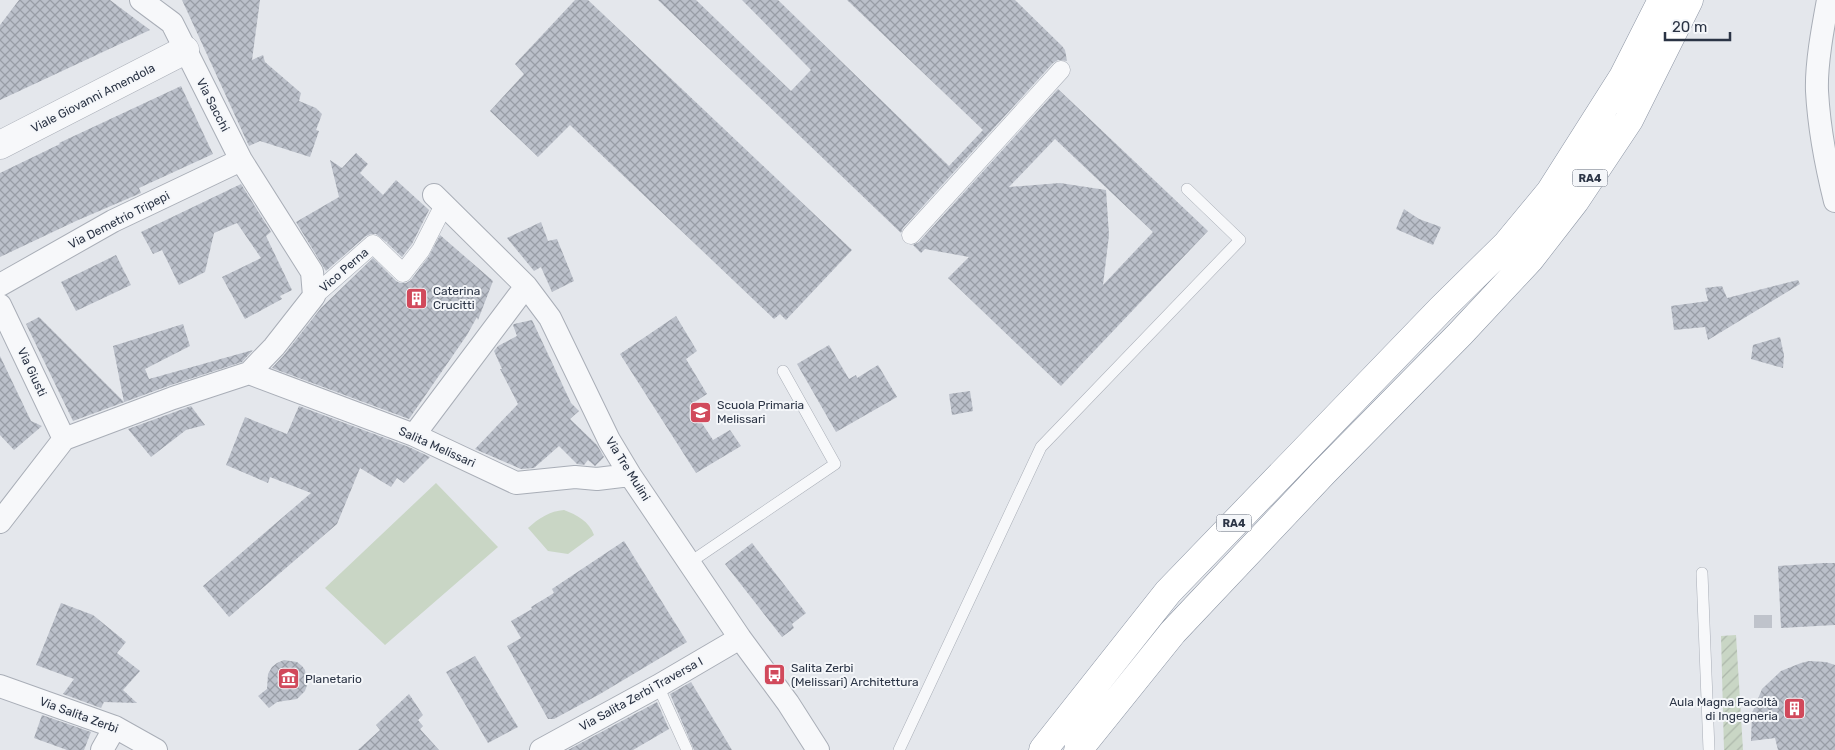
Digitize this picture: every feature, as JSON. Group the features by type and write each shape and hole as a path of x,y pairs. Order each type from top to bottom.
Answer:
{"highway":[{"name":"RA4","path":"1043,750 1168,592 1507,244 1550,192 1623,77 1662,0"},
{"name":"RA4","path":"1078,750 1173,632 1323,473 1460,334 1530,259 1574,201 1629,120 1689,0"}],"street":[{"name":"Via Sacchi","path":"141,0 172,23 241,160 312,272 314,296"},
{"path":"1828,0 1822,31 1817,90 1835,201"},
{"name":"Viale Giovanni Amendola","path":"0,145 185,50"},
{"path":"911,235 1061,70"},
{"name":"Via Demetrio Tripepi","path":"0,285 113,221 241,160"},
{"name":"Vico Perna","path":"314,296 374,244 403,273 421,250 439,200"},
{"name":"Via Tre Mulini","path":"439,200 526,286 550,318 609,440 630,475 740,638 788,703 818,750"},
{"path":"414,435 526,286"},
{"path":"0,522 64,439 173,398 249,373 274,347 314,296"},
{"name":"Via Giusti","path":"0,305 64,439"},
{"name":"Salita Melissari","path":"249,373 414,435 516,482 630,475"},
{"name":"Via Salita Zerbi Traversa I","path":"541,750 658,686 740,638"},
{"name":"Via Salita Zerbi","path":"0,686 115,727 156,750"},
{"path":"102,750 115,727"}],"lane":[{"path":"899,750 1041,447 1240,240 1187,189"},
{"path":"689,563 835,464 784,371"},
{"path":"1702,572 1709,750"},
{"path":"658,686 687,750"}],"green space":[{"path":"436,483 498,547 385,645 325,588"},
{"path":"564,510 582,519 594,535 568,554 548,551 528,528 545,516"},
{"path":"1736,635 1743,750 1724,750 1721,636"}],"building":[{"path":"19,0 110,0 150,30 0,100 0,25"},
{"path":"182,0 260,0 252,60 263,55 265,62 301,93 299,101 316,108 322,114 316,130 319,131 310,157 260,141 249,146"},
{"path":"575,0 588,0 852,250 786,320 780,314 774,319 570,125 538,157 490,111 524,74 515,64"},
{"path":"658,0 696,0 791,91 811,70 742,0 778,0 949,166 983,130 847,0 1015,0 1062,46 1065,50 1067,61 1058,60 1053,63 903,228 901,233"},
{"path":"181,86 213,154 139,188 141,193 0,257 0,173"},
{"path":"1058,89 1208,231 1061,386 948,278 969,257 925,249 921,253 913,245 919,242","holes":["1055,139 1153,232 1103,285 1109,235 1106,190 1060,183 1009,187"]},
{"path":"356,153 368,164 360,173 383,195 396,180 429,210 412,244 402,257 387,243 389,241 386,242 376,234 371,234 366,236 326,271 296,222 339,197 330,160 342,168"},
{"path":"241,184 271,232 266,236 292,290 280,296 282,299 245,319 222,277 261,258 237,223 214,233 205,272 179,285 162,250 153,254 141,232"},
{"path":"1404,209 1419,219 1441,227 1433,245 1396,229"},
{"path":"541,222 548,241 557,239 574,281 552,292 541,267 534,271 507,238"},
{"path":"440,235 493,281 478,320 477,317 467,335 409,419 272,368 321,308 373,258 396,281 406,283 411,280 429,256"},
{"path":"116,255 131,285 76,311 61,282"},
{"path":"1798,280 1800,284 1708,340 1705,327 1674,330 1671,306 1708,301 1705,288 1722,286 1727,298"},
{"path":"676,316 697,351 686,359 707,394 690,405 713,440 730,430 741,446 696,473 620,354"},
{"path":"39,317 124,402 113,346 183,324 190,346 145,369 149,379 253,350 242,362 168,386 73,421 26,324"},
{"path":"532,320 571,403 579,411 570,419 597,445 604,457 595,466 588,460 584,465 577,464 559,446 534,468 521,469 475,449 518,404 500,369 502,369 494,351 498,346 517,336 514,324"},
{"path":"1780,337 1784,355 1783,368 1751,359 1753,345"},
{"path":"829,345 849,379 856,375 857,378 878,365 897,397 836,432 797,364"},
{"path":"0,356 31,421 42,426 14,450 0,435"},
{"path":"970,391 973,411 952,415 949,394"},
{"path":"191,406 205,425 186,430 151,457 128,429"},
{"path":"299,406 409,447 430,457 404,483 397,478 391,487 360,468 337,524 229,617 203,586 311,493 270,477 268,483 226,465 245,417 287,434"},
{"path":"624,541 687,642 600,694 554,719 548,719 507,646 521,638 511,621 554,593 552,589"},
{"path":"752,543 806,613 792,624 794,628 782,637 725,564"},
{"path":"1835,563 1835,625 1781,628 1778,566"},
{"path":"61,603 93,615 126,642 117,653 140,671 123,690 137,703 104,702 101,708 63,694 74,679 36,665"},
{"path":"475,656 518,727 488,743 446,672"},
{"path":"284,660 297,662 302,666 305,670 307,685 305,691 297,699 277,702 269,708 258,696 267,689 268,674 272,667"},
{"name":"Aula Magna Facoltà di Ingegneria","path":"1809,661 1826,662 1835,665 1835,750 1778,750 1775,738 1751,741 1752,713 1762,689 1781,671"},
{"path":"691,682 732,750 694,750 670,694"},
{"path":"409,694 423,715 418,720 423,726 420,729 439,750 358,750 380,730 376,725"},
{"path":"657,702 669,729 633,750 568,750"},
{"path":"42,715 91,732 84,750 67,750 34,738"}],"tunnel":[{"path":"1763,615 1763,628"}],"place":[{"name":"Caterina Crucitti","path":"417,298"},
{"name":"Scuola Primaria Melissari","path":"701,412"},
{"name":"Salita Zerbi (Melissari) Architettura","path":"775,675"},
{"name":"Planetario","path":"289,679"},
{"name":"Aula Magna Facoltà di Ingegneria","path":"1794,709"}]}
